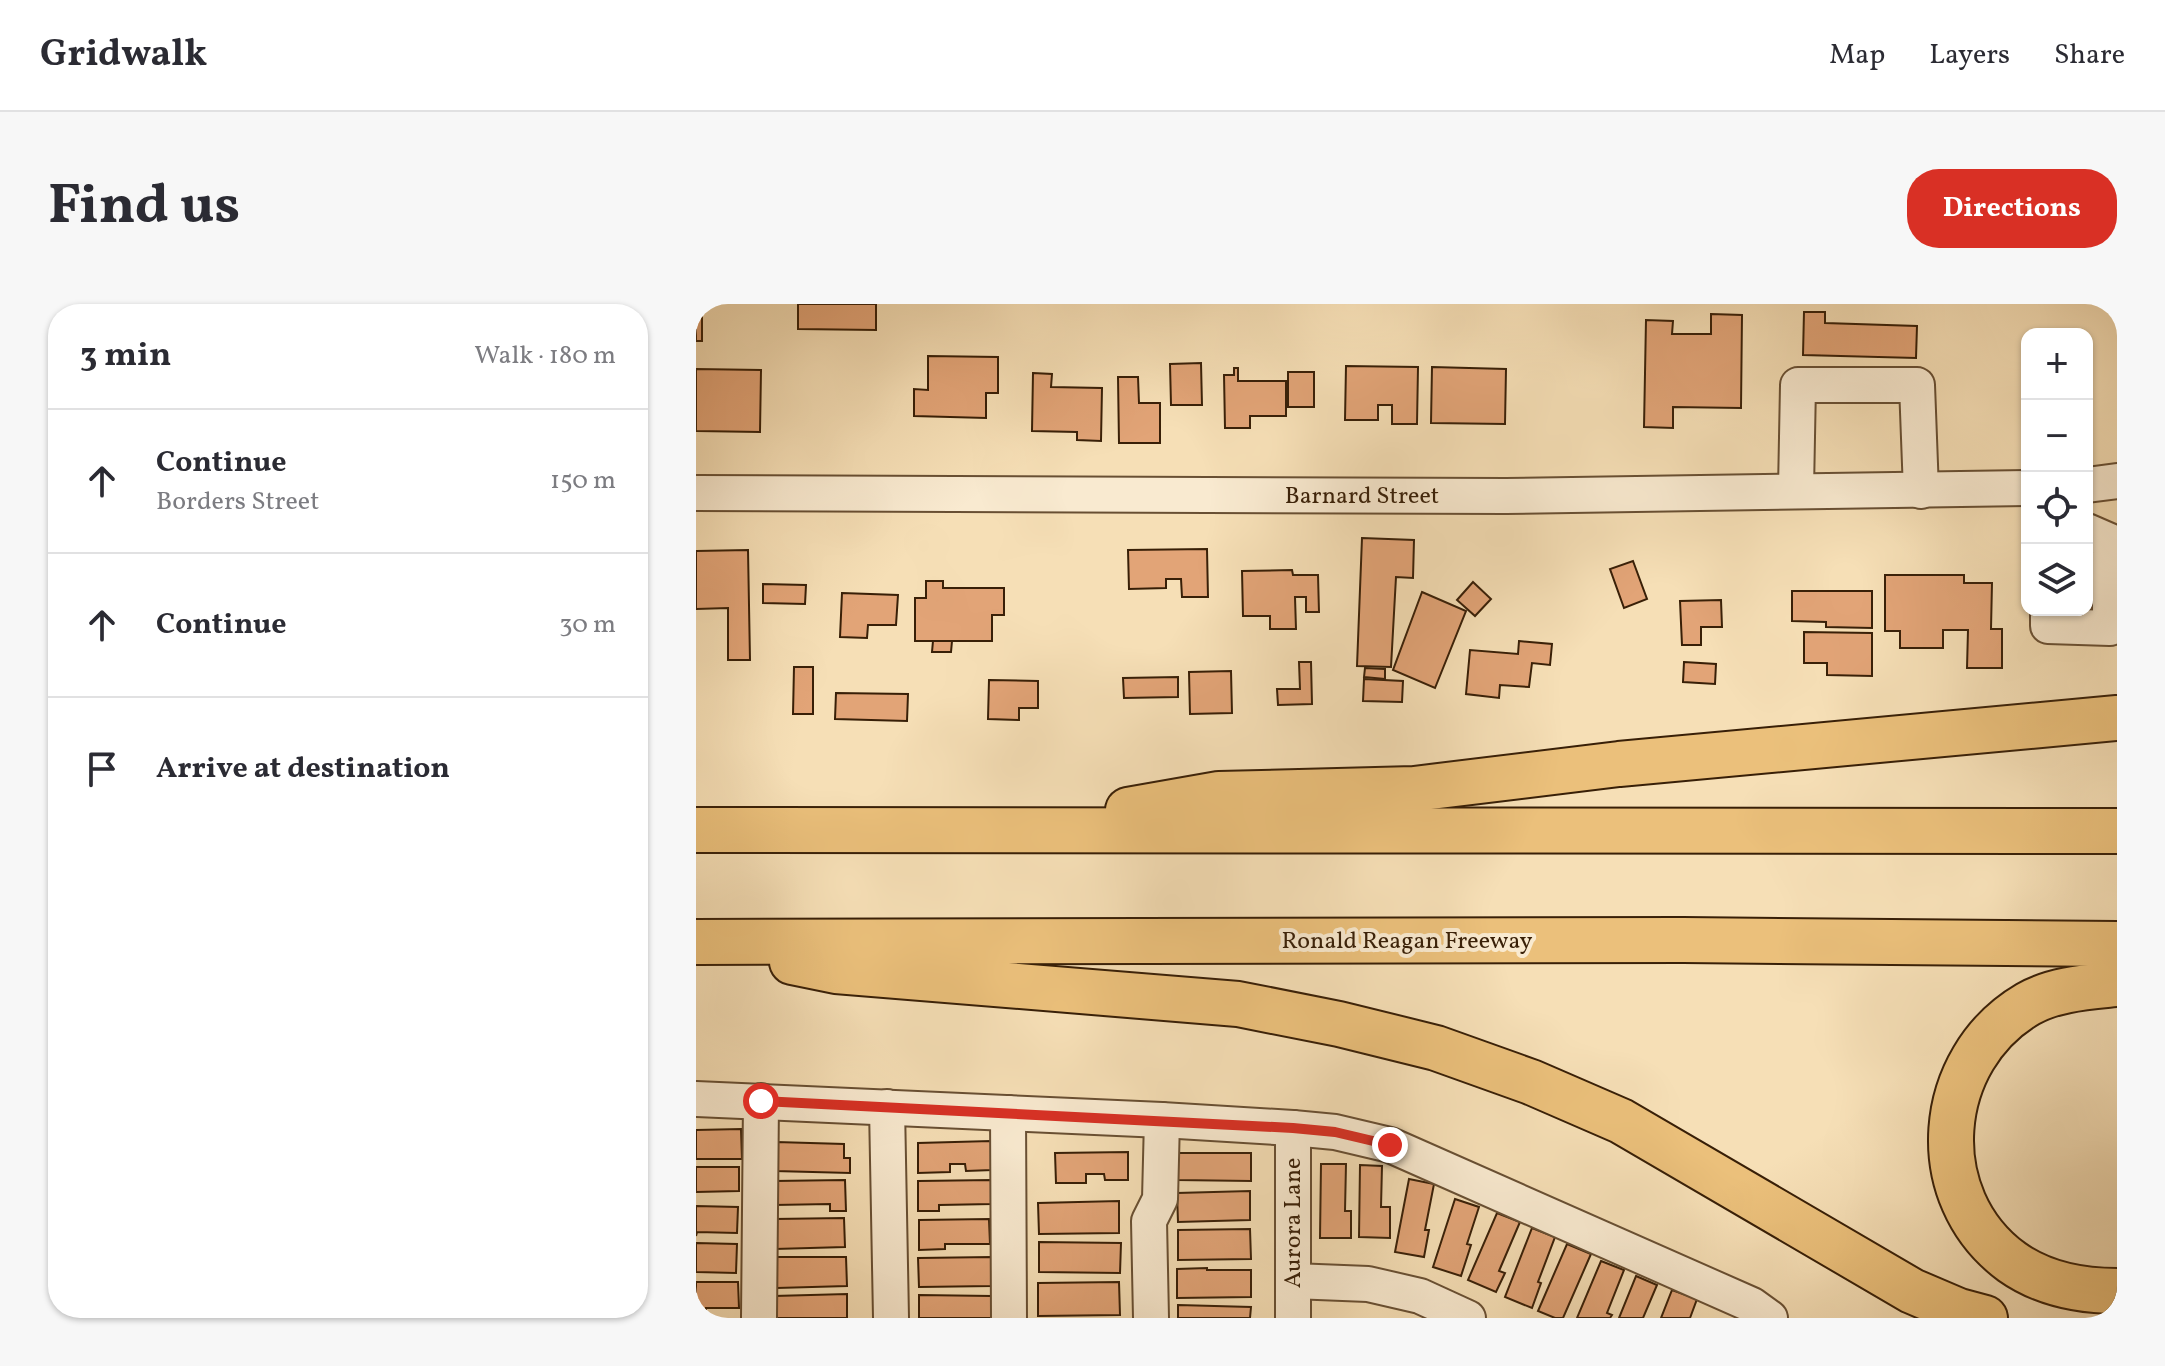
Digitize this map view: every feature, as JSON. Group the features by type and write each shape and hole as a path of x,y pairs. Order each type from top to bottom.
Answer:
{"highway":[{"path":"1013,831 1219,794 1414,789 1635,762 2117,718"},
{"path":"696,830 2117,831"},
{"name":"Ronald Reagan Freeway","path":"696,942 1683,940 2117,944"},
{"path":"696,942 836,971 1238,1004 1436,1048 1531,1082 1621,1121 1912,1291 1959,1311 1985,1318"},
{"path":"2117,984 2062,992 2031,1003 2005,1020 1983,1041 1963,1073 1951,1129 1952,1158 1958,1185 1978,1227 1994,1246 2034,1275 2094,1291 2117,1291"}],"street":[{"path":"1796,489 1798,385 1917,385 1921,491"},
{"path":"2093,484 2117,481"},
{"name":"Barnard Street","path":"696,493 1506,496 1796,489 1921,491 2021,488"},
{"path":"2048,616 2048,626 2110,628 2110,541 2093,534"},
{"path":"696,1099 1162,1120 1335,1132 1390,1145 1752,1305 1770,1318"},
{"path":"759,1318 761,1101"},
{"path":"887,1107 891,1318"},
{"path":"1008,1113 1009,1318"},
{"path":"1151,1318 1149,1221 1160,1199 1162,1120"},
{"name":"Aurora Lane","path":"1293,1128 1293,1318"},
{"path":"1293,1281 1368,1284 1417,1307 1468,1318"}],"building":[{"path":"696,304 702,304 702,341 696,341"},
{"path":"798,304 876,304 876,330 798,329"},
{"path":"1804,312 1825,312 1825,323 1917,326 1916,358 1803,355"},
{"path":"1711,314 1742,315 1741,408 1673,407 1673,428 1644,427 1646,320 1673,321 1672,334 1711,334"},
{"path":"928,356 998,357 998,393 986,393 986,418 914,416 914,389 928,390"},
{"path":"1201,363 1202,405 1171,405 1170,364"},
{"path":"1346,366 1418,367 1417,424 1392,424 1392,405 1378,405 1378,420 1345,420"},
{"path":"1432,367 1506,369 1505,424 1431,423"},
{"path":"1234,368 1238,368 1238,381 1286,381 1286,416 1250,416 1250,428 1225,428 1224,375 1234,375"},
{"path":"696,369 761,370 760,432 696,431"},
{"path":"1288,372 1314,372 1314,407 1288,407"},
{"path":"1033,373 1052,374 1051,387 1102,388 1101,441 1077,440 1077,432 1032,431"},
{"path":"1118,377 1138,377 1139,403 1160,403 1160,443 1119,443"},
{"path":"1362,538 1414,540 1413,578 1396,577 1391,667 1357,666"},
{"path":"1207,549 1208,597 1182,597 1181,579 1166,579 1166,588 1129,589 1128,550"},
{"path":"748,550 750,660 728,660 728,608 696,609 696,551"},
{"path":"1633,561 1647,599 1624,608 1610,569"},
{"path":"1292,570 1293,575 1318,575 1319,612 1306,612 1306,597 1295,597 1296,629 1270,629 1270,616 1243,616 1242,571"},
{"path":"1885,575 1964,575 1964,583 1992,583 1991,629 2002,629 2002,668 1967,668 1968,630 1943,630 1943,648 1900,648 1900,631 1885,631"},
{"path":"926,581 943,581 943,588 1004,588 1004,615 992,615 992,641 915,641 915,598 926,598"},
{"path":"1473,582 1491,599 1475,616 1457,600"},
{"path":"763,584 806,585 805,604 763,603"},
{"path":"1792,591 1872,591 1872,628 1826,627 1826,622 1792,621"},
{"path":"1422,592 1466,611 1435,688 1393,670"},
{"path":"842,593 898,595 896,625 868,625 867,638 840,637"},
{"path":"1721,600 1722,627 1701,627 1701,645 1682,645 1680,601"},
{"path":"1804,632 1872,633 1872,676 1827,675 1827,663 1804,663"},
{"path":"933,641 952,641 951,652 932,652"},
{"path":"1519,641 1552,644 1550,665 1532,663 1529,687 1500,685 1499,698 1466,694 1470,650 1518,654"},
{"path":"1299,662 1311,662 1312,704 1278,705 1277,689 1300,689"},
{"path":"1684,662 1716,664 1715,684 1683,682"},
{"path":"794,667 813,667 813,714 793,714"},
{"path":"1365,668 1385,669 1385,679 1364,677"},
{"path":"1231,671 1232,713 1190,714 1189,672"},
{"path":"1178,677 1178,697 1124,698 1123,678"},
{"path":"1364,679 1403,681 1402,702 1363,701"},
{"path":"989,680 1038,681 1038,708 1019,708 1019,720 988,719"},
{"path":"836,693 908,694 907,721 835,719"},
{"path":"741,1129 742,1159 696,1159 696,1130"},
{"path":"991,1141 992,1170 966,1171 965,1164 950,1164 950,1172 918,1173 918,1143"},
{"path":"776,1142 844,1144 844,1158 850,1158 850,1173 775,1171"},
{"path":"1128,1152 1128,1180 1105,1180 1104,1174 1086,1174 1086,1183 1056,1183 1055,1153"},
{"path":"1177,1153 1251,1153 1251,1181 1177,1180"},
{"path":"1321,1164 1346,1164 1345,1211 1351,1211 1351,1238 1320,1238"},
{"path":"1360,1165 1382,1166 1381,1207 1390,1207 1390,1238 1359,1237"},
{"path":"696,1167 739,1167 739,1191 696,1192"},
{"path":"1409,1179 1434,1184 1425,1230 1429,1230 1424,1257 1395,1252"},
{"path":"845,1180 846,1211 830,1211 830,1204 774,1205 774,1181"},
{"path":"992,1180 992,1204 939,1205 939,1211 918,1211 918,1181"},
{"path":"1250,1191 1250,1220 1178,1222 1177,1193"},
{"path":"1455,1199 1479,1207 1461,1276 1433,1267"},
{"path":"1119,1201 1119,1233 1039,1234 1038,1203"},
{"path":"696,1206 738,1207 737,1233 697,1232 696,1236"},
{"path":"1497,1213 1520,1222 1499,1271 1505,1273 1496,1292 1468,1280"},
{"path":"844,1218 845,1247 775,1249 774,1219"},
{"path":"989,1219 990,1244 945,1244 945,1249 919,1250 919,1220"},
{"path":"1532,1228 1555,1237 1532,1308 1505,1297"},
{"path":"1250,1229 1251,1259 1178,1260 1178,1230"},
{"path":"1039,1242 1121,1243 1120,1273 1039,1272"},
{"path":"696,1243 737,1244 736,1273 696,1272"},
{"path":"1567,1244 1591,1254 1563,1318 1555,1318 1538,1311"},
{"path":"777,1257 846,1257 847,1286 777,1288"},
{"path":"992,1257 992,1286 919,1287 918,1258"},
{"path":"1601,1261 1624,1270 1607,1313 1612,1315 1610,1318 1577,1318"},
{"path":"1177,1269 1251,1270 1251,1297 1177,1298"},
{"path":"1636,1276 1657,1285 1643,1318 1619,1318"},
{"path":"696,1282 738,1282 739,1308 706,1308 706,1312 696,1312"},
{"path":"1119,1282 1120,1315 1038,1316 1038,1283"},
{"path":"1672,1290 1697,1299 1690,1318 1661,1318"},
{"path":"847,1294 847,1318 775,1318 774,1296"},
{"path":"919,1295 991,1296 991,1318 919,1318"},
{"path":"1178,1305 1251,1307 1250,1318 1178,1318"}],"route":[{"path":"761,1101 1293,1128 1335,1132 1390,1145"}]}
